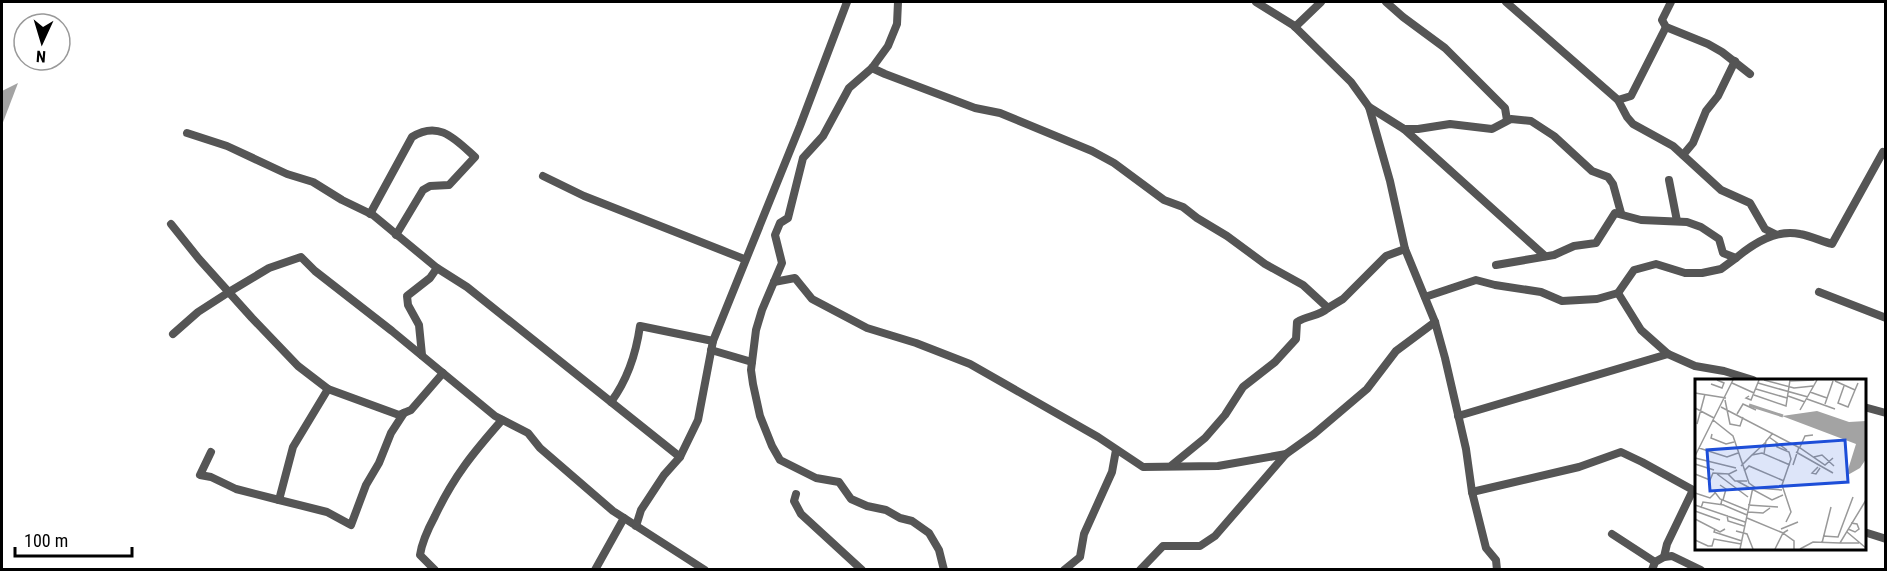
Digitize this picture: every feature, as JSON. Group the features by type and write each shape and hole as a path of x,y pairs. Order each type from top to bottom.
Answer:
{"street":[{"path":"636,526 641,510 664,475 680,457 698,420 712,341 800,126 847,2"},
{"path":"898,2 897,24 893,37 872,68 849,88 823,136 803,158 788,218 780,223 775,235 782,263 756,330 752,362 753,384 760,416 780,460 816,478 839,482 851,499 867,506 886,510 918,524 933,538 944,570"},
{"path":"1256,2 1295,27 1351,82 1369,107 1406,249 1435,322 1467,449 1472,492 1486,548 1496,561 1497,570"},
{"path":"1295,27 1321,2"},
{"path":"1386,2 1403,18 1445,48 1505,108 1507,120"},
{"path":"1506,2 1618,100 1633,124 1673,146 1713,184 1750,203 1765,229 1775,234"},
{"path":"1671,2 1662,20 1666,27 1708,44 1750,74"},
{"path":"1618,100 1631,96 1666,27"},
{"path":"1683,155 1692,143 1706,111 1718,96 1735,62"},
{"path":"872,68 975,108 1000,113 1114,163 1164,200 1183,207 1265,264 1303,285 1328,308"},
{"path":"1369,107 1404,129 1545,256"},
{"path":"1404,129 1450,124 1492,129 1507,120 1531,121 1554,136 1592,171 1608,177 1613,184 1621,213"},
{"path":"370,214 412,137 422,131 437,130 451,136 476,157 449,185 430,186 423,190 396,235"},
{"path":"188,133 217,142 287,174 313,182 370,214 437,268 467,287 680,457"},
{"path":"1425,297 1476,280 1541,292 1562,301 1598,299 1618,293 1634,270 1656,264 1685,273 1702,273 1721,269 1752,245 1775,234 1800,234 1832,244 1883,152 1886,154"},
{"path":"543,176 584,196 744,259"},
{"path":"1669,180 1677,221"},
{"path":"1496,265 1554,255 1574,246 1596,243 1615,213 1641,220 1687,222 1701,227 1719,239 1723,253 1736,258"},
{"path":"171,224 199,259 298,366 328,389 399,415 411,410 443,373"},
{"path":"1172,465 1205,438 1226,415 1243,387 1275,362 1296,339 1297,322 1305,317 1320,315 1343,299 1386,256 1406,249"},
{"path":"173,334 198,312 268,267 301,257 315,271 495,416 528,433 540,448 614,512 705,570"},
{"path":"422,355 419,326 408,305 407,297 430,278 437,268"},
{"path":"774,282 795,278 812,299 867,328 916,343 970,364 1098,437 1143,467 1218,466 1286,454"},
{"path":"1819,292 1886,318"},
{"path":"1618,293 1641,330 1668,354 1695,366 1724,371 1748,379"},
{"path":"1140,570 1163,546 1200,546 1215,536 1286,454 1314,434 1367,389 1396,351 1435,322"},
{"path":"611,402 633,362 640,326 712,341"},
{"path":"711,350 752,362"},
{"path":"1458,416 1668,354"},
{"path":"279,500 293,447 328,389"},
{"path":"1866,407 1886,412"},
{"path":"211,452 200,475 212,477 236,489 327,512 351,525 366,485 404,413"},
{"path":"435,570 420,555 421,543 447,490 467,459 502,420"},
{"path":"1064,570 1080,557 1084,534 1113,472 1116,450"},
{"path":"1472,492 1579,467 1621,452 1695,490 1667,544 1664,557"},
{"path":"796,494 794,501 801,514 862,570"},
{"path":"595,570 624,518"},
{"path":"1866,533 1886,539"},
{"path":"1612,534 1654,566 1664,557 1672,556 1701,570"}],"shaded area":[{"path":"18,83 2,125 2,91"}]}
